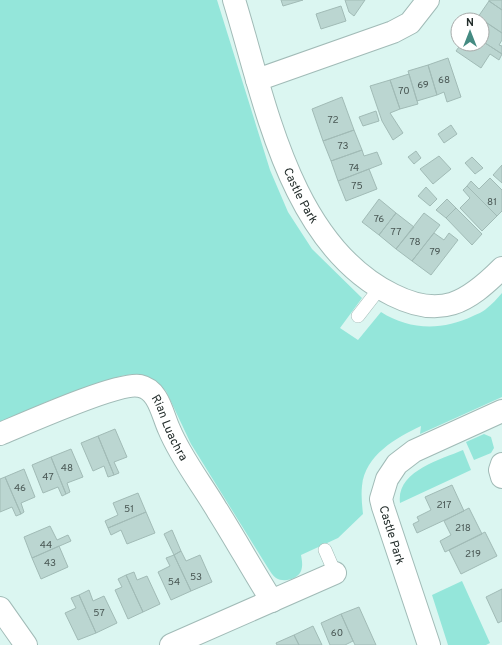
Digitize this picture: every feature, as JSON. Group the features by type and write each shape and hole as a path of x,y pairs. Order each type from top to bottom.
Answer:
{"street":[{"name":"Castle Park","path":"234,0 275,140 293,184 316,222 340,255 364,278 379,289 401,300 422,306 443,306 456,303 472,296 502,268"},
{"path":"257,80 393,32 410,23 428,0"},
{"name":"Rian Luachra","path":"0,434 42,416 117,388 138,385 147,388 156,398 177,449 217,510 272,601"},
{"name":"Castle Park","path":"429,645 383,507 381,498 384,488 392,471 404,458 500,418"},
{"path":"502,464 500,473 502,477"},
{"path":"171,645 335,574"},
{"path":"0,608 26,645"}],"lane":[{"path":"358,316 379,289"},
{"path":"325,550 335,574"}],"green space":[{"path":"0,0 217,0 270,170 288,212 312,249 362,298 340,328 358,340 381,312 392,318 414,325 438,326 461,321 483,311 502,293 502,397 420,434 421,426 392,442 383,449 369,465 364,475 362,486 363,514 338,538 301,555 301,571 294,578 283,580 275,577 272,573 191,444 166,391 149,377 134,374 121,376 51,400 0,422"},
{"path":"484,434 491,437 494,448 491,453 474,460 466,442"},
{"path":"463,450 471,470 400,503 401,492 405,483 412,475 421,468"},
{"path":"462,581 490,643 486,645 448,645 432,595"}],"building":[{"path":"281,0 303,0 283,6"},
{"path":"345,0 365,0 354,16 349,12"},
{"path":"502,0 502,10 489,1"},
{"path":"489,1 502,10 502,33 490,25 490,12 481,12"},
{"path":"341,6 346,21 321,29 316,14"},
{"path":"490,25 502,33 502,40 499,45 502,46 502,54 490,46"},
{"path":"490,46 502,54 499,60 490,54 481,68 457,52 490,52"},
{"path":"448,58 461,97 447,102 444,92 437,95 428,65"},
{"path":"428,65 437,95 417,101 408,71"},
{"path":"409,74 418,104 400,109 390,80"},
{"path":"390,80 400,109 390,113 403,133 393,140 382,121 370,86"},
{"path":"342,97 354,130 323,141 312,109"},
{"path":"376,111 379,121 363,126 359,117"},
{"path":"451,125 457,134 444,143 438,134"},
{"path":"354,130 362,150 331,161 323,141"},
{"path":"362,150 364,156 377,152 382,164 338,181 331,161"},
{"path":"416,151 421,158 414,164 408,157"},
{"path":"439,156 451,169 433,184 420,169"},
{"path":"472,157 483,168 475,174 465,163"},
{"path":"502,165 502,183 493,175"},
{"path":"369,169 377,189 346,201 338,181"},
{"path":"490,178 502,190 502,211 497,216 467,186 471,181 479,189"},
{"path":"467,186 497,216 482,231 460,208 470,198 463,190"},
{"path":"426,187 437,199 430,206 418,196"},
{"path":"379,199 396,213 379,235 362,222"},
{"path":"447,199 456,208 446,218 436,210"},
{"path":"456,208 482,234 472,245 446,218"},
{"path":"396,213 414,227 396,249 379,235"},
{"path":"424,213 440,225 412,261 396,249"},
{"path":"434,233 444,240 449,233 458,240 431,275 412,261"},
{"path":"115,429 127,457 114,462 119,473 114,475 98,436"},
{"path":"98,436 114,475 108,477 104,466 93,471 81,443"},
{"path":"71,449 83,477 67,483 70,492 66,494 51,457"},
{"path":"51,457 66,494 62,496 58,487 43,493 32,465"},
{"path":"24,469 35,497 21,503 24,512 21,514 5,477"},
{"path":"5,477 21,514 16,516 12,507 0,512 0,479"},
{"path":"452,485 464,511 417,533 413,524 419,521 417,517 431,510 425,497"},
{"path":"138,493 146,512 108,528 105,521 118,515 113,503"},
{"path":"469,508 482,534 445,552 440,541 451,535 444,521"},
{"path":"146,512 155,533 127,544 121,530 111,535 108,528"},
{"path":"50,526 57,540 68,535 71,541 32,558 24,537"},
{"path":"172,530 181,551 174,555 164,534"},
{"path":"485,532 497,556 461,574 449,550"},
{"path":"59,546 68,567 41,579 32,558"},
{"path":"181,551 186,561 200,555 212,582 191,591 174,555"},
{"path":"174,555 191,591 171,600 158,572 170,566 166,558"},
{"path":"134,572 137,580 147,576 160,604 143,612 126,575"},
{"path":"126,575 143,612 128,619 115,590 122,587 118,579"},
{"path":"502,589 502,621 498,623 486,597"},
{"path":"89,590 93,601 104,596 117,623 96,633 79,595"},
{"path":"79,595 96,633 78,640 65,613 76,608 71,598"},
{"path":"359,607 376,645 355,645 341,614"},
{"path":"341,614 353,641 345,645 330,645 321,623"},
{"path":"313,626 322,645 299,645 294,635"},
{"path":"294,635 299,645 277,645 276,643"}]}
